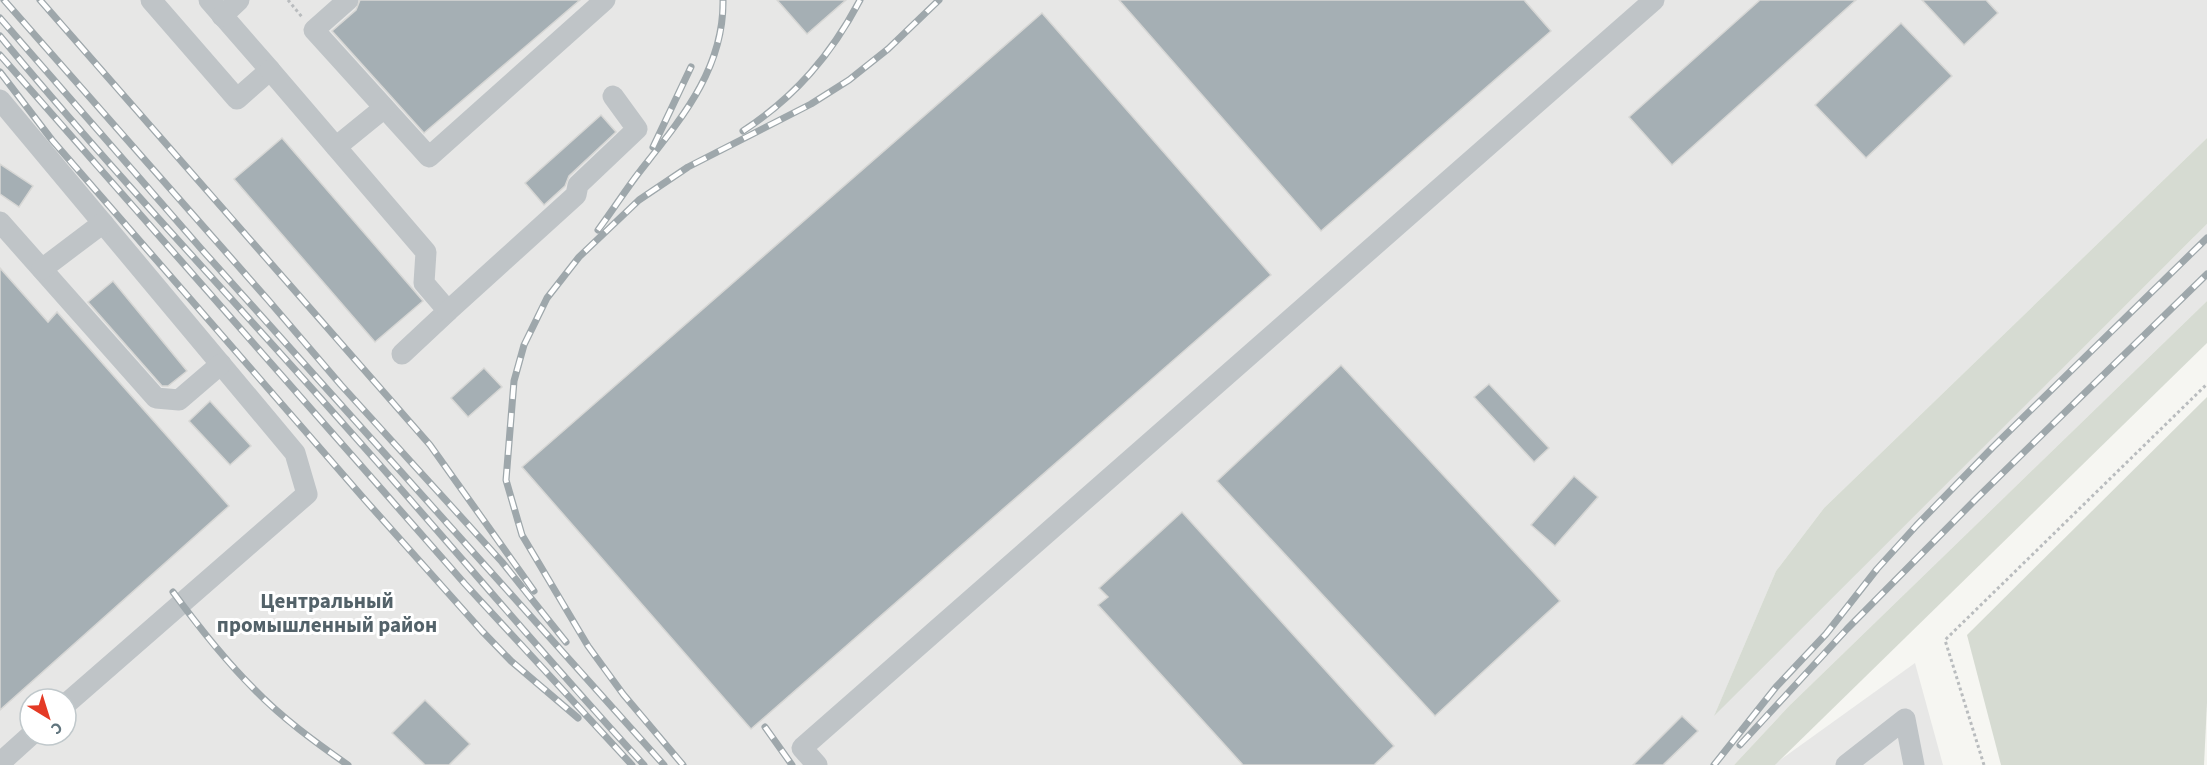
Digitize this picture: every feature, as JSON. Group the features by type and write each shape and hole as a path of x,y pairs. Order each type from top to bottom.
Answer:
{"lane":[{"path":"151,0 237,99 270,70"},
{"path":"239,0 215,8 426,252 424,283 448,311"},
{"path":"348,0 314,30 429,157 605,0"},
{"path":"818,765 802,748 1654,0"},
{"path":"402,354 576,195 578,185 637,129 613,96"},
{"path":"0,100 295,453 307,494 78,694"},
{"path":"336,147 384,108"},
{"path":"0,222 156,398 179,400 220,364"},
{"path":"42,269 103,223"},
{"path":"1846,765 1905,719 1914,765"},
{"path":"0,763 18,747"}],"path":[{"path":"288,0 314,30"},
{"path":"1984,765 1945,640 2207,384"}],"shaded area":[{"path":"0,0 2207,0 2207,138 1824,508 1776,571 1715,714 2207,224 2207,301 1789,706 1734,765 0,765"},
{"path":"2207,138 2207,224 1714,716 1776,571 1824,508"},
{"path":"2207,301 2207,343 1775,765 1734,765 1789,706"},
{"path":"2207,397 2207,703 2204,765 2001,765 1967,635"},
{"path":"1915,663 1943,765 1775,765 1776,763"}],"building":[{"path":"360,0 580,0 424,133 332,31 356,10"},
{"path":"777,0 846,0 807,34"},
{"path":"1119,0 1524,0 1551,31 1321,231"},
{"path":"1760,0 1856,0 1672,165 1629,117"},
{"path":"1922,0 1986,0 1998,13 1964,45"},
{"path":"1042,13 1271,275 751,729 522,467"},
{"path":"1901,23 1952,76 1866,158 1815,105"},
{"path":"601,115 616,132 569,176 565,186 544,205 525,183"},
{"path":"282,138 423,301 375,342 234,179"},
{"path":"0,164 33,186 19,207 0,194"},
{"path":"0,268 48,322 57,312 229,506 26,687 18,687 18,694 0,710"},
{"path":"113,281 187,371 168,386 162,386 88,302"},
{"path":"1341,365 1560,601 1435,716 1217,481"},
{"path":"484,368 502,387 468,417 451,398"},
{"path":"1489,384 1549,448 1534,462 1474,397"},
{"path":"210,401 251,446 230,465 189,421"},
{"path":"1574,476 1598,497 1555,546 1531,525"},
{"path":"1182,512 1394,746 1374,765 1243,765 1098,605 1108,597 1099,588"},
{"path":"425,700 470,744 449,765 425,765 392,733"},
{"path":"1682,716 1698,731 1663,765 1633,765"}],"railway":[{"path":"4,0 341,385 502,562 566,642"},
{"path":"40,0 430,445 534,591"},
{"path":"598,230 635,177 671,132 697,92 716,48 723,0"},
{"path":"743,131 779,104 810,73 837,39 860,0"},
{"path":"683,765 623,694 588,646 522,535 506,480 514,381 524,345 547,298 579,257 639,200 688,167 811,104 849,80 888,49 939,0"},
{"path":"0,18 204,252 664,765"},
{"path":"0,36 128,184 644,765"},
{"path":"0,55 465,584 632,765"},
{"path":"653,147 691,67"},
{"path":"0,72 52,140 482,631 511,661 578,718"},
{"path":"1714,765 1776,687 1826,634 1877,569 1916,526 1992,448 2207,238"},
{"path":"1740,745 1847,629 1977,498 2207,274"},
{"path":"173,592 222,654 265,700 299,729 348,765"},
{"path":"765,727 792,765"}],"district":[{"name":"Центральный промышленный район","path":"327,613"}]}
